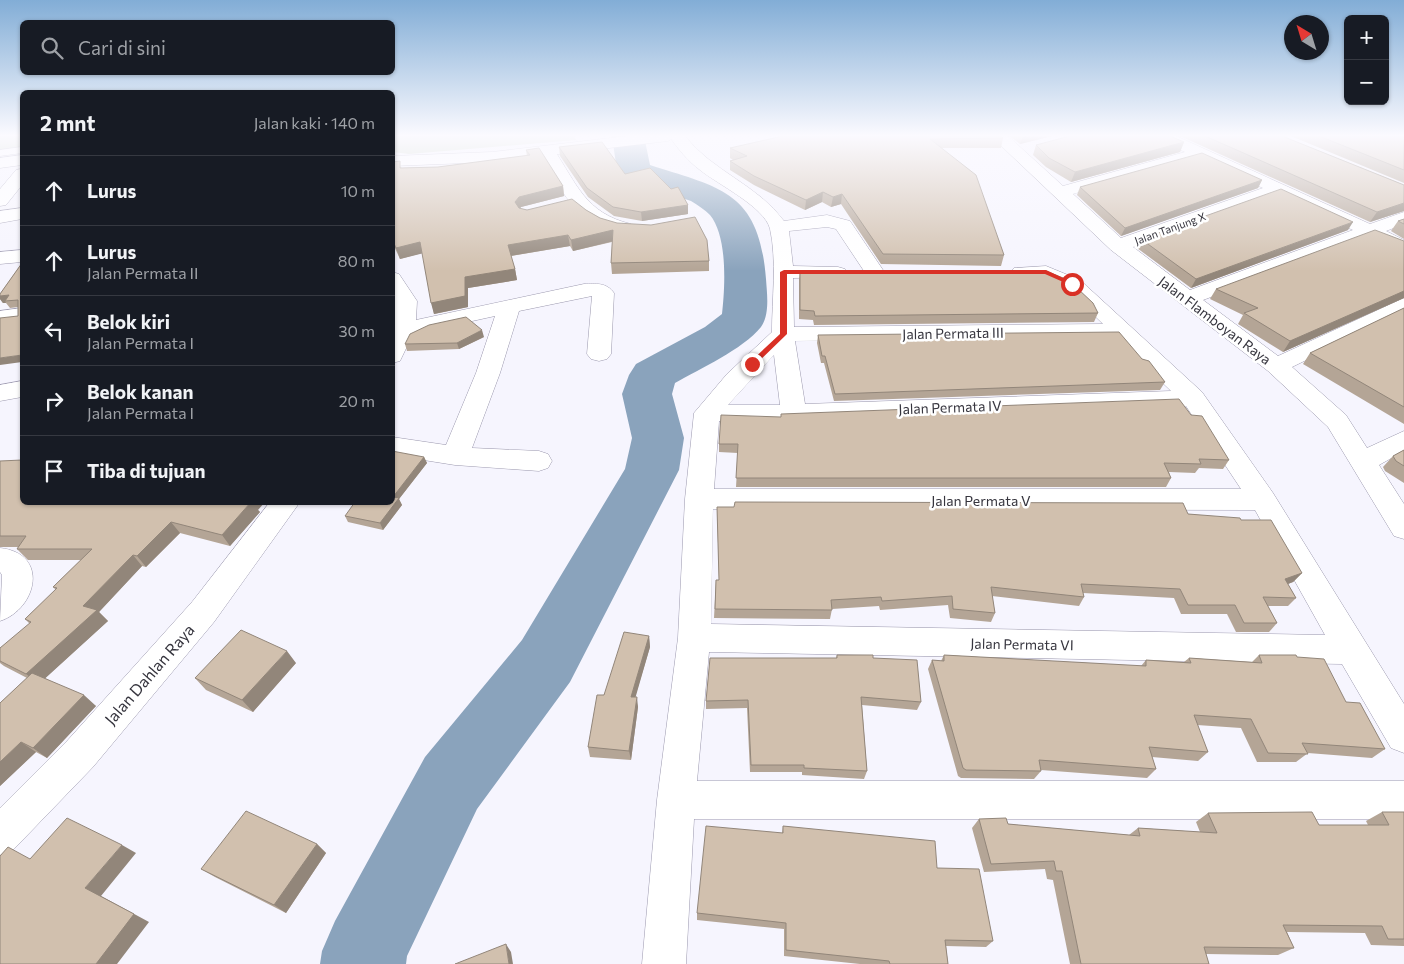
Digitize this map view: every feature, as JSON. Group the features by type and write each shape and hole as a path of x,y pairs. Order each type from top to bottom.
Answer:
{"street":[{"path":"0,201 16,181"},
{"path":"560,181 570,202 598,220 614,227 639,229"},
{"path":"727,181 752,198 769,213 779,227 784,272 783,334 794,413"},
{"name":"Jalan Flamboyan Raya","path":"1052,181 1061,192 1118,246 1276,366 1337,422 1404,528"},
{"path":"1061,192 1101,181"},
{"path":"1261,181 1404,247"},
{"name":"Jalan Tanjung X","path":"1118,246 1278,189"},
{"path":"0,217 20,214"},
{"path":"1186,299 1404,218"},
{"path":"779,227 827,221 843,225 884,273 784,272"},
{"path":"0,258 20,256"},
{"path":"999,272 1046,272 1072,284 1193,398 1262,500 1404,736"},
{"path":"395,283 406,301 404,329 395,349"},
{"path":"404,329 584,290 599,290 603,293 599,354"},
{"path":"1276,366 1404,304"},
{"path":"455,456 488,373 510,307"},
{"path":"0,318 20,315"},
{"name":"Jalan Permata III","path":"783,334 1122,331"},
{"path":"664,964 676,800 694,638 699,499 707,413 736,379 783,334"},
{"path":"0,393 20,389"},
{"name":"Jalan Permata IV","path":"707,413 794,413 1193,398"},
{"path":"1362,462 1404,440"},
{"path":"395,446 455,456 539,461"},
{"name":"Jalan Permata V","path":"699,499 1262,500"},
{"name":"Jalan Dahlan Raya","path":"0,835 80,754 203,612 284,505"},
{"path":"0,560 10,561 17,568 18,578 16,591 0,608"},
{"name":"Jalan Permata VI","path":"694,638 1351,650"},
{"path":"676,800 1404,800"}],"building":[{"path":"395,181 560,181 563,186 519,197 515,202 519,208 527,210 572,199 600,218 617,223 651,225 695,217 707,240 709,261 611,263 613,230 571,240 568,235 508,245 515,269 465,277 465,296 431,303 420,242 396,248"},
{"path":"582,181 663,181 671,189 678,187 688,205 641,212 613,207 587,188"},
{"path":"765,181 978,181 1004,255 883,254 842,194 833,197 823,192 806,200"},
{"path":"1102,181 1259,181 1125,228 1080,187"},
{"path":"1307,181 1394,181 1404,185 1404,203 1377,212"},
{"path":"1281,189 1353,222 1196,279 1141,239"},
{"path":"1375,230 1404,241 1404,291 1290,341 1244,313 1258,308 1216,289"},
{"path":"20,266 20,355 0,358 0,318 18,316 18,300 5,301 9,295 0,296"},
{"path":"800,271 1046,271 1068,280 1072,288 1077,288 1093,303 1098,313 815,316 814,311 800,310"},
{"path":"1404,308 1404,407 1310,353"},
{"path":"466,317 482,330 457,343 405,344 410,334 429,325"},
{"path":"1119,332 1142,359 1149,361 1165,382 835,394 825,356 822,356 818,335"},
{"path":"1179,399 1191,415 1202,416 1229,460 1199,459 1201,464 1164,463 1171,478 736,478 738,444 719,444 721,415 781,417 781,414"},
{"path":"1404,450 1404,466 1396,461 1393,456"},
{"path":"395,452 424,457 395,494"},
{"path":"20,460 20,505 248,505 222,535 171,522 137,556 133,555 83,606 97,610 26,674 0,661 0,648 31,622 25,619 57,588 53,587 92,549 17,549 26,536 0,536 0,461"},
{"path":"735,502 1183,503 1188,514 1240,518 1241,520 1271,520 1302,573 1285,579 1296,598 1263,597 1277,623 1244,623 1235,605 1188,605 1180,589 1081,584 1084,597 991,587 995,613 953,609 952,596 882,601 881,597 831,600 832,610 715,609 716,580 719,580 717,507 734,507"},
{"path":"353,505 394,505 380,523 345,516"},
{"path":"241,630 287,651 242,700 195,678"},
{"path":"624,632 649,636 631,697 637,697 629,751 588,747 597,695 604,695"},
{"path":"837,655 873,655 873,658 917,660 921,702 861,697 867,771 804,768 804,765 751,765 748,700 706,701 710,658 837,658"},
{"path":"944,655 1146,666 1146,660 1191,663 1189,658 1262,663 1259,655 1296,655 1297,657 1324,659 1346,702 1360,703 1385,749 1302,743 1308,754 1268,753 1251,719 1194,715 1208,752 1149,747 1156,769 1039,760 1041,771 966,770 963,768 932,660 944,661"},
{"path":"32,673 84,695 33,748 21,742 0,762 0,703"},
{"path":"246,811 317,844 274,905 201,869"},
{"path":"1312,812 1319,825 1389,825 1382,812 1404,812 1404,939 1388,939 1382,926 1283,925 1294,948 1204,947 1209,964 1081,964 1062,871 1056,871 1054,861 991,864 979,819 1006,818 1008,824 1140,836 1138,828 1217,833 1208,813"},
{"path":"67,818 122,845 85,888 134,914 96,964 0,964 0,856 8,847 30,859"},
{"path":"706,826 783,833 783,826 935,841 937,868 979,869 993,941 945,940 948,964 890,964 889,961 786,950 786,923 697,913"},
{"path":"506,944 509,964 455,964"}],"waterway":[{"path":"363,964 365,951 451,783 546,661 652,470 658,438 647,394 653,375 721,337 744,319 745,288 742,253 739,237 733,222 724,209 713,199 667,181"}],"route":[{"path":"752,364 783,334 784,272 1046,272 1059,276 1072,284"}]}
